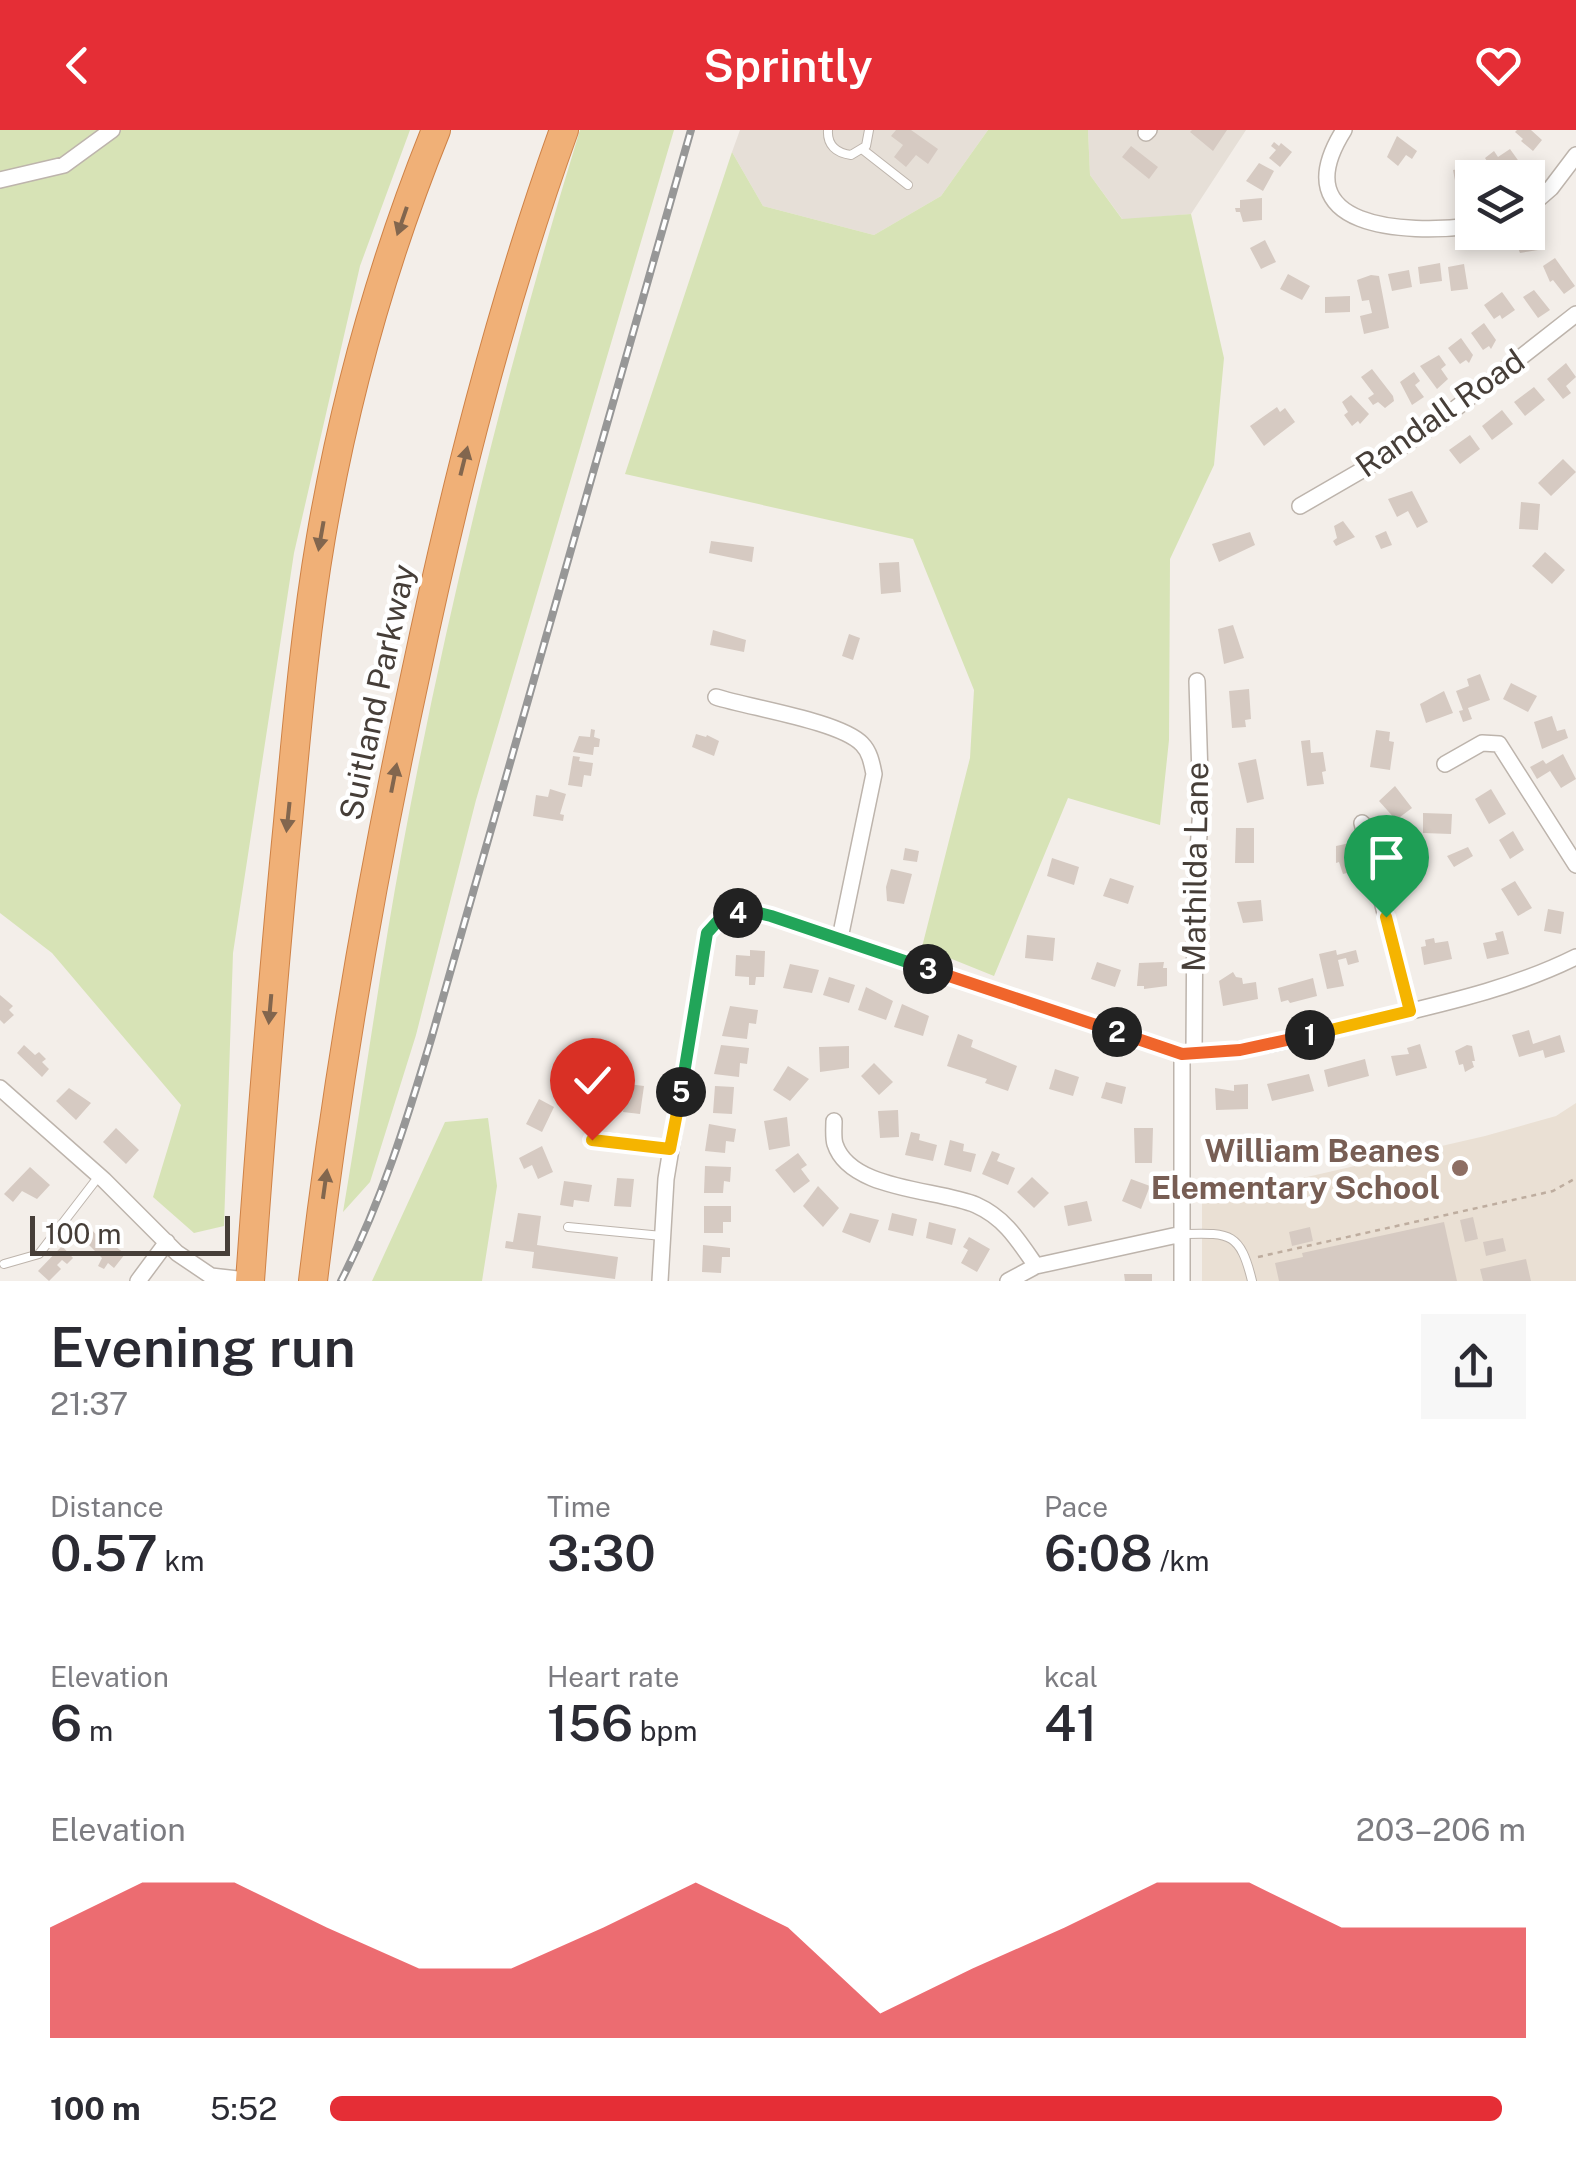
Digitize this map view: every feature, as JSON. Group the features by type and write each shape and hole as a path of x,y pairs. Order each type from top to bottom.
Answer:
{"highway":[{"name":"Suitland Parkway","path":"252,1281 279,912 321,539 341,433 369,325 436,130"},
{"name":"Suitland Parkway","path":"313,1281 362,948 428,613 503,316 564,130"}],"street":[{"path":"0,180 64,166 112,130"},
{"path":"1344,130 1326,168 1327,188 1344,211 1359,220 1390,226 1455,227"},
{"path":"1545,193 1576,156"},
{"name":"Randall Road","path":"1300,506 1442,419 1576,314"},
{"name":"Mathilda Lane","path":"1182,1281 1188,1054 1201,808 1197,680"},
{"path":"716,697 848,735 862,743 868,754 874,774 840,938"},
{"path":"1445,764 1482,743 1500,744 1576,865"},
{"path":"1362,823 1410,1011"},
{"path":"660,1281 670,1149 707,933 712,926 738,913 755,912 840,938 1188,1054 1256,1046 1410,1011 1548,971 1576,957"},
{"path":"0,1088 167,1242 212,1276 252,1281"},
{"path":"834,1121 835,1146 850,1166 911,1190 974,1204 1007,1223 1036,1266"},
{"path":"592,1140 670,1149"},
{"path":"1008,1281 1036,1266 1182,1234"},
{"path":"138,1281 167,1242"}],"lane":[{"path":"828,130 834,150 850,155 862,150 870,130"},
{"path":"862,150 908,185"},
{"path":"4,1264 39,1254 99,1176"},
{"path":"568,1227 662,1236"},
{"path":"1182,1234 1221,1233 1232,1237 1239,1243 1252,1281"}],"path":[{"path":"1246,1260 1553,1191 1576,1178"}],"shaded area":[{"path":"740,130 988,130 941,196 874,235 763,206 732,152"},
{"path":"1088,130 1246,130 1191,214 1123,220 1090,175"},
{"name":"William Beanes Elementary School","path":"1576,1103 1576,1281 1202,1281 1202,1201 1485,1136 1556,1116"}],"green space":[{"path":"0,130 410,130 360,266 294,553 233,953 224,1226 194,1233 153,1197 181,1105 52,953 0,913"},
{"path":"580,130 674,130 476,800 416,1035 370,1182 343,1212 395,891 440,664 504,395"},
{"path":"988,130 1088,130 1090,175 1122,219 1191,214 1224,358 1214,465 1170,559 1169,740 1160,825 1068,798 994,976 922,947 970,758 974,690 913,539 625,474 732,152 763,206 874,235 941,196"},
{"path":"488,1118 497,1186 482,1281 372,1281 445,1122"}],"building":[{"path":"896,130 911,130 938,149 928,164 916,155 906,167 894,157 903,145 891,136"},
{"path":"1192,130 1227,130 1213,151"},
{"path":"1517,130 1531,130 1542,140 1533,151 1521,141"},
{"path":"1397,136 1417,151 1412,159 1406,155 1398,166 1387,157"},
{"path":"1274,142 1292,152 1280,167 1269,158 1276,150 1271,146"},
{"path":"1131,146 1158,167 1149,179 1122,157"},
{"path":"1510,149 1518,160 1485,158 1494,151 1498,157"},
{"path":"1259,163 1274,171 1263,191 1246,181"},
{"path":"1262,198 1262,220 1243,222 1235,208 1240,208 1240,200"},
{"path":"1265,240 1276,262 1261,269 1250,248"},
{"path":"1555,258 1575,286 1564,294 1553,280 1550,282 1543,266"},
{"path":"1440,263 1442,281 1420,284 1418,267"},
{"path":"1464,264 1468,289 1451,291 1448,267"},
{"path":"1409,270 1412,287 1392,291 1388,274"},
{"path":"1288,274 1310,286 1302,300 1280,289"},
{"path":"1379,276 1389,328 1364,334 1360,316 1372,313 1369,300 1362,301 1357,280"},
{"path":"1534,290 1550,310 1538,318 1523,297"},
{"path":"1502,292 1515,310 1502,319 1500,315 1494,319 1484,305"},
{"path":"1350,296 1350,312 1325,313 1325,297"},
{"path":"1484,323 1496,340 1491,349 1489,346 1483,350 1471,333"},
{"path":"1461,338 1473,355 1469,363 1466,360 1460,364 1448,348"},
{"path":"1439,355 1446,365 1441,369 1448,379 1437,389 1420,366"},
{"path":"1566,363 1576,377 1566,386 1571,393 1563,399 1547,379"},
{"path":"1372,369 1393,396 1394,401 1385,408 1378,402 1373,405 1368,398 1374,394 1361,377"},
{"path":"1414,372 1420,381 1415,385 1424,397 1412,405 1400,382"},
{"path":"1534,387 1545,400 1525,416 1514,402"},
{"path":"1351,395 1369,414 1352,426 1344,415 1348,412 1342,402"},
{"path":"1277,407 1280,412 1285,408 1295,422 1264,446 1250,426"},
{"path":"1502,410 1513,424 1492,440 1482,426"},
{"path":"1470,435 1480,449 1460,464 1449,450"},
{"path":"1563,459 1576,472 1551,496 1538,483"},
{"path":"1412,491 1428,522 1417,528 1408,511 1397,517 1388,499"},
{"path":"1521,502 1540,504 1538,530 1519,529"},
{"path":"1343,521 1355,537 1336,546 1334,526"},
{"path":"1386,531 1392,545 1381,549 1375,536"},
{"path":"1250,532 1255,545 1219,562 1212,544"},
{"path":"711,541 754,547 752,562 709,553"},
{"path":"1545,552 1565,570 1552,584 1532,566"},
{"path":"899,562 901,592 881,594 879,563"},
{"path":"1233,625 1244,658 1224,664 1218,629"},
{"path":"713,630 746,640 744,652 710,645"},
{"path":"849,634 860,638 853,660 842,656"},
{"path":"1480,674 1490,700 1468,708 1472,719 1463,722 1456,691 1469,686 1467,679"},
{"path":"1511,683 1537,696 1528,712 1503,699"},
{"path":"1249,689 1251,719 1245,720 1246,727 1232,728 1229,691"},
{"path":"1444,691 1453,713 1426,723 1420,704"},
{"path":"1552,716 1557,731 1565,729 1568,738 1542,749 1534,722"},
{"path":"591,729 595,730 594,737 600,739 593,755 573,752 579,736 590,737"},
{"path":"1376,730 1390,732 1389,741 1394,742 1390,770 1370,767"},
{"path":"696,734 719,741 714,756 692,747"},
{"path":"1310,740 1311,753 1323,752 1324,784 1307,786 1301,741"},
{"path":"1563,754 1576,779 1561,788 1550,771 1537,779 1530,767 1543,760 1546,764"},
{"path":"573,756 593,763 591,776 584,775 582,787 568,785"},
{"path":"1256,759 1264,799 1247,803 1238,763"},
{"path":"1395,786 1412,808 1396,820 1379,801"},
{"path":"550,789 566,794 560,814 564,815 563,821 533,816 536,795 548,797"},
{"path":"1491,789 1506,814 1489,824 1475,799"},
{"path":"1423,813 1452,814 1451,834 1423,833"},
{"path":"1236,828 1254,828 1254,863 1235,863"},
{"path":"1513,831 1524,850 1510,859 1499,840"},
{"path":"1350,843 1355,871 1343,874 1339,862 1336,863 1336,846"},
{"path":"1468,847 1473,856 1454,867 1447,856"},
{"path":"905,848 919,851 917,862 903,860"},
{"path":"1052,858 1079,867 1074,885 1047,876"},
{"path":"891,869 912,874 904,904 887,901"},
{"path":"1110,878 1134,886 1128,904 1103,896"},
{"path":"1515,881 1532,908 1518,916 1501,889"},
{"path":"1261,900 1263,921 1243,923 1237,902"},
{"path":"1548,909 1564,912 1561,934 1544,931"},
{"path":"1503,931 1509,954 1487,959 1483,943 1497,940 1495,933"},
{"path":"1027,935 1055,938 1053,961 1025,958"},
{"path":"1434,938 1435,943 1448,941 1452,959 1424,965 1421,947 1426,946 1425,940"},
{"path":"750,950 765,951 764,977 756,977 755,985 749,985 749,977 735,976 736,955 750,956"},
{"path":"1336,950 1337,955 1356,950 1359,962 1348,965 1346,958 1338,960 1344,986 1327,989 1319,954"},
{"path":"1097,962 1121,970 1115,987 1091,979"},
{"path":"1164,962 1167,986 1137,986 1139,963"},
{"path":"790,964 819,970 812,993 783,988"},
{"path":"1233,972 1242,978 1243,984 1256,982 1258,999 1223,1006 1219,981"},
{"path":"829,977 855,985 849,1003 823,995"},
{"path":"1313,978 1317,996 1281,1002 1278,988"},
{"path":"866,987 893,1001 886,1020 858,1010"},
{"path":"0,995 13,1006 9,1010 14,1015 4,1024 0,1020"},
{"path":"902,1004 929,1016 923,1036 894,1027"},
{"path":"730,1006 758,1010 756,1024 749,1023 747,1039 722,1036"},
{"path":"1529,1030 1533,1044 1560,1035 1565,1052 1545,1058 1543,1050 1519,1057 1512,1035"},
{"path":"958,1034 973,1040 971,1047 1017,1066 1008,1091 985,1083 987,1079 947,1066"},
{"path":"1420,1044 1427,1068 1396,1076 1391,1056 1409,1054 1407,1048"},
{"path":"24,1045 46,1059 42,1062 49,1069 42,1077 17,1053"},
{"path":"721,1045 749,1048 747,1064 740,1063 739,1077 714,1074"},
{"path":"849,1046 849,1068 820,1072 819,1047"},
{"path":"1472,1046 1475,1061 1474,1067 1465,1072 1455,1051"},
{"path":"1365,1059 1369,1076 1328,1087 1324,1070"},
{"path":"874,1063 893,1082 879,1095 861,1076"},
{"path":"573,1066 583,1068 581,1076 600,1079 597,1096 569,1091"},
{"path":"788,1066 809,1079 790,1101 773,1090"},
{"path":"1055,1069 1079,1077 1073,1096 1049,1089"},
{"path":"1309,1074 1314,1091 1272,1101 1267,1084"},
{"path":"1106,1082 1126,1087 1122,1104 1101,1098"},
{"path":"628,1084 644,1086 640,1114 623,1112"},
{"path":"1248,1084 1248,1109 1216,1110 1215,1088 1234,1091 1234,1085"},
{"path":"715,1086 734,1087 732,1114 713,1113"},
{"path":"69,1088 91,1103 76,1120 56,1101"},
{"path":"539,1099 554,1107 542,1132 526,1124"},
{"path":"898,1110 899,1137 880,1138 878,1111"},
{"path":"787,1117 790,1146 769,1150 764,1121"},
{"path":"709,1124 736,1129 734,1142 726,1141 725,1153 705,1151"},
{"path":"116,1128 139,1150 126,1164 103,1142"},
{"path":"1134,1128 1153,1128 1152,1163 1135,1163"},
{"path":"911,1132 920,1134 919,1140 937,1145 933,1161 905,1155"},
{"path":"950,1140 964,1144 963,1151 976,1154 971,1172 944,1165"},
{"path":"542,1146 553,1172 538,1179 532,1165 524,1169 519,1158"},
{"path":"992,1151 1000,1154 997,1161 1015,1168 1008,1185 982,1174"},
{"path":"798,1153 807,1165 801,1169 810,1181 794,1193 775,1170"},
{"path":"705,1166 731,1167 730,1182 724,1181 723,1193 704,1193"},
{"path":"30,1167 50,1185 37,1199 22,1191 13,1202 4,1194"},
{"path":"1032,1177 1049,1193 1034,1208 1017,1192"},
{"path":"617,1178 634,1179 631,1207 614,1206"},
{"path":"1131,1179 1150,1186 1141,1209 1122,1201"},
{"path":"564,1181 592,1185 589,1202 574,1200 573,1207 560,1205"},
{"path":"818,1186 839,1208 823,1227 803,1206"},
{"path":"1087,1201 1092,1221 1068,1226 1064,1206"},
{"path":"704,1206 731,1206 731,1222 723,1222 723,1233 704,1233"},
{"path":"518,1213 541,1216 537,1245 618,1257 615,1279 532,1268 534,1252 505,1248 506,1241 513,1242"},
{"path":"850,1213 879,1220 870,1243 842,1232"},
{"path":"892,1213 917,1219 913,1236 888,1230"},
{"path":"1473,1217 1478,1239 1465,1242 1460,1220"},
{"path":"929,1222 956,1229 952,1245 926,1238"},
{"path":"1444,1222 1457,1281 1279,1281 1275,1263 1303,1257 1302,1253"},
{"path":"102,1226 122,1239 115,1246 125,1254 114,1268 108,1263 104,1269 98,1266 102,1258 84,1240 92,1230 101,1240 104,1236 98,1231"},
{"path":"1310,1227 1313,1241 1292,1246 1289,1232"},
{"path":"969,1237 990,1249 977,1272 961,1263"},
{"path":"1503,1238 1506,1251 1486,1256 1483,1242"},
{"path":"703,1245 730,1248 730,1257 722,1257 721,1273 702,1272"},
{"path":"62,1246 73,1258 67,1264 62,1260 57,1265 61,1269 49,1281 38,1271"},
{"path":"1526,1259 1531,1281 1483,1281 1480,1269"},
{"path":"1124,1274 1152,1274 1152,1281 1125,1281"}],"railway":[{"path":"341,1281 381,1191 423,1067 691,130"}],"place":[{"name":"William Beanes Elementary School","path":"1460,1168"}],"route":[{"path":"592,1140 670,1149 707,933 717,922 738,913 755,912 860,944 1182,1054 1240,1050 1410,1011 1386,917"}]}
